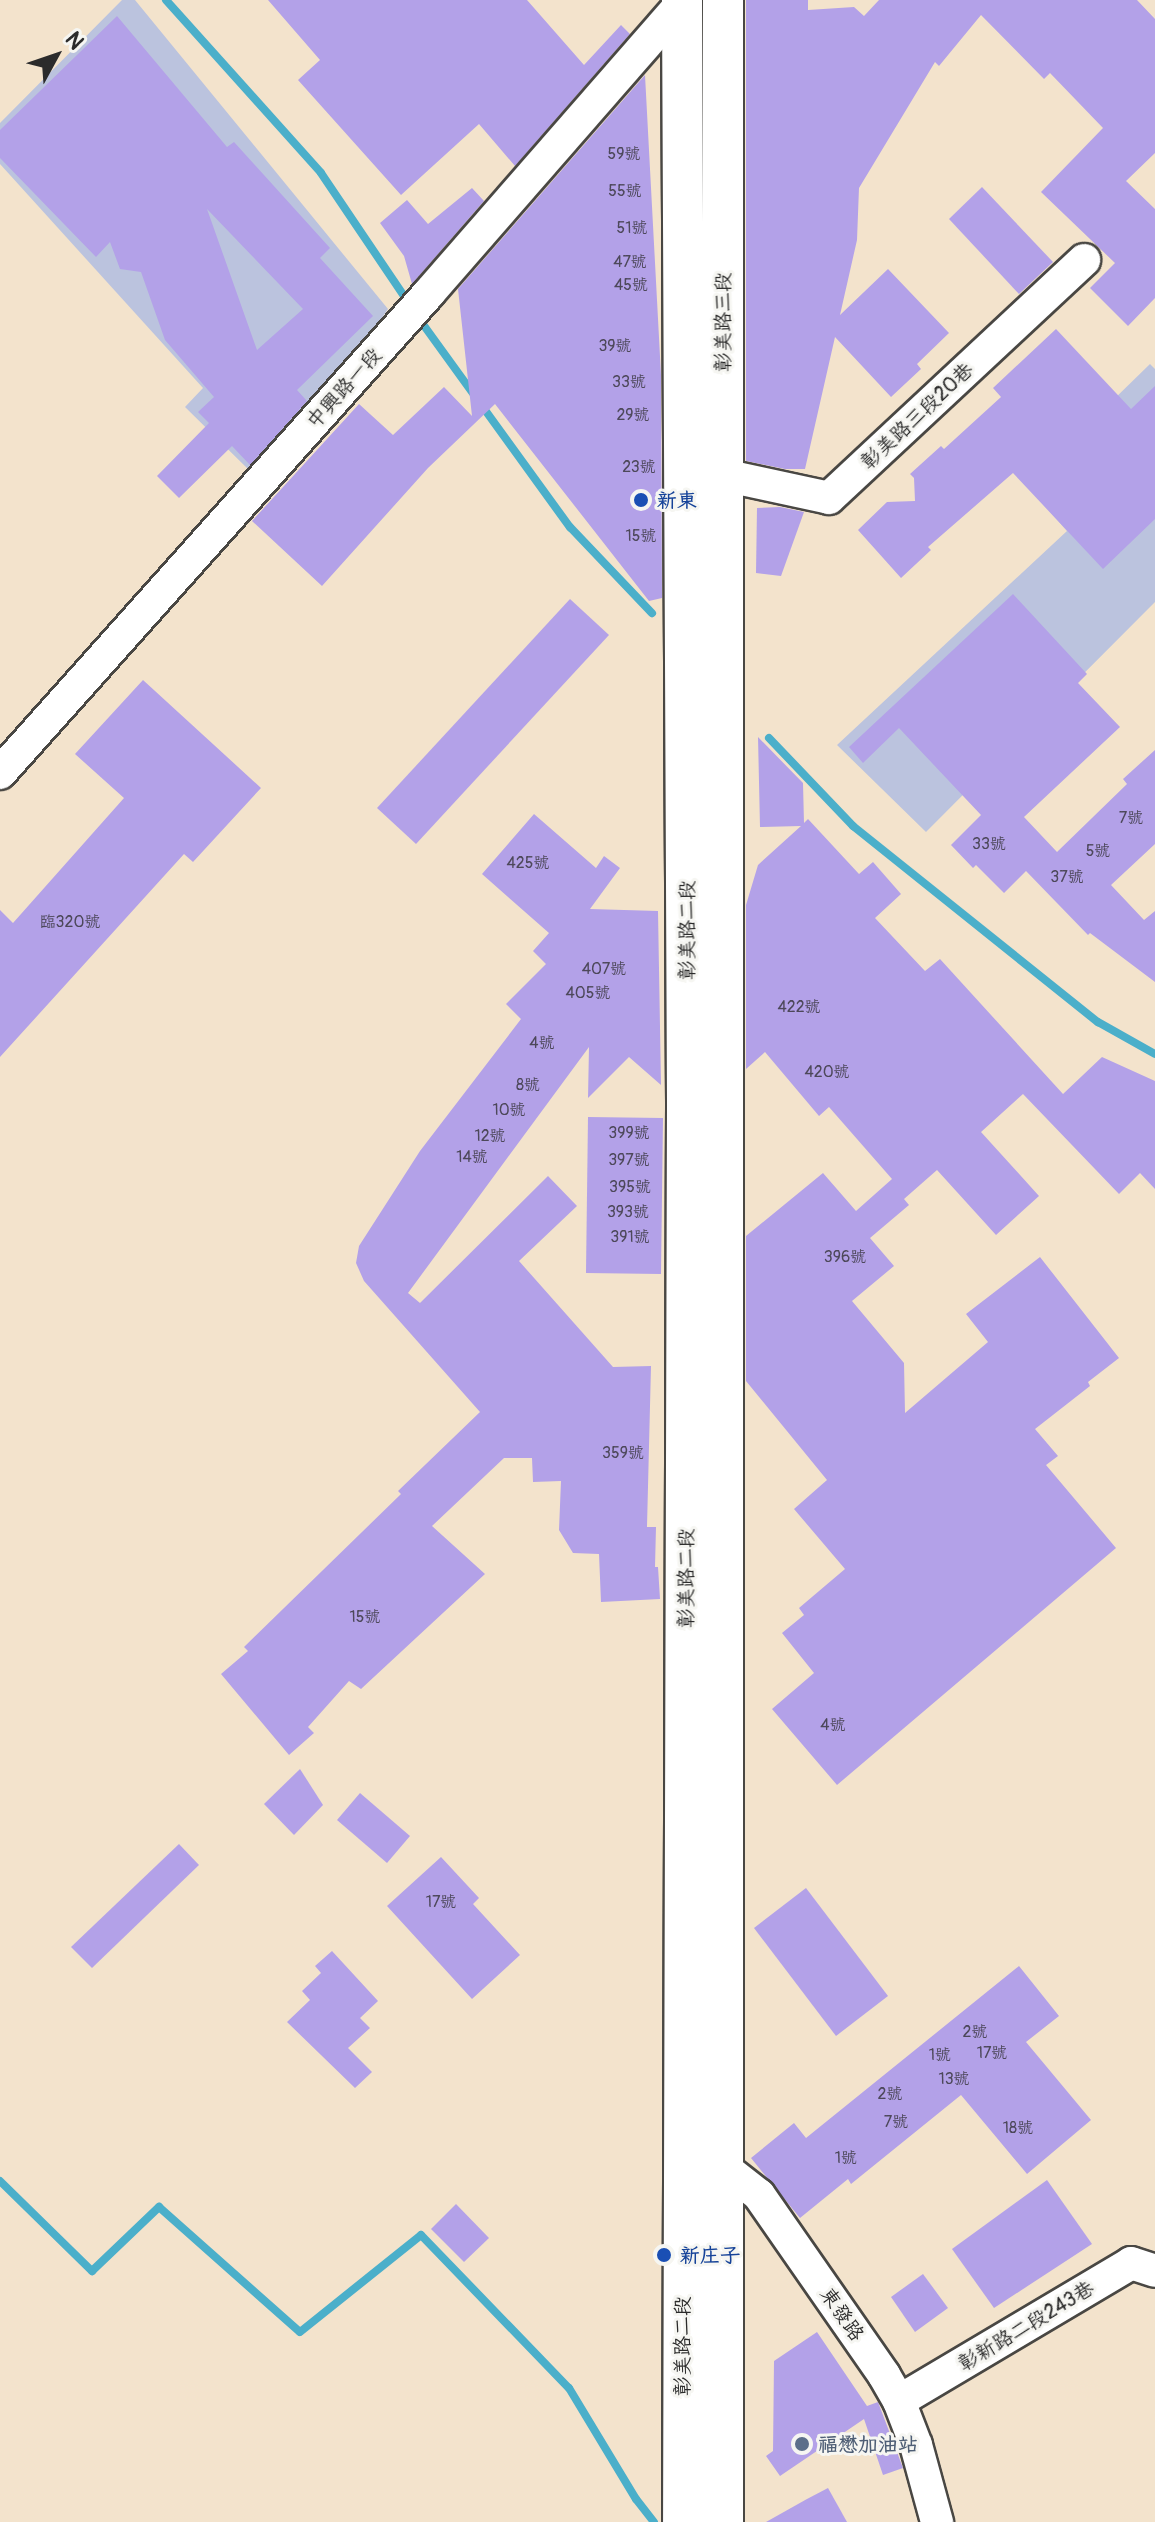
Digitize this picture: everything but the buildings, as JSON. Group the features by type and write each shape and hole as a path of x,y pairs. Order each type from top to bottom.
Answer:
{"main road":[{"name":"彰美路三段","path":"705,638 723,475 723,0"},
{"name":"彰美路三段","path":"683,1 705,638"},
{"name":"彰美路二段","path":"705,638 705,1414 722,2166 723,2522"},
{"name":"彰美路二段","path":"683,2522 682,2164 705,1414"}],"street":[{"name":"中興路一段","path":"0,773 429,293 683,1"},
{"name":"彰美路三段20巷","path":"723,475 829,498 1084,260"},
{"path":"682,2164 722,2166"},
{"name":"東發路","path":"722,2166 759,2195 899,2401 937,2522"},
{"name":"彰新路二段243巷","path":"899,2401 1131,2263 1155,2271"}],"shaded area":[{"path":"122,0 135,0 388,309 341,379 261,464 249,470 185,407 203,388 0,164 0,123"},
{"path":"1150,364 1155,369 1155,602 926,832 837,745 1067,531 1026,485"}],"waterway":[{"path":"166,0 321,173 410,305"},
{"path":"417,316 570,527 652,613"},
{"path":"769,738 853,826 1098,1022 1155,1054"},
{"path":"0,2181 92,2271 159,2207 300,2332 421,2235 569,2388 636,2499 654,2522"}],"place":[{"name":"新東","path":"641,500"},
{"name":"新庄子","path":"664,2255"},
{"name":"福懋加油站","path":"802,2444"}]}
